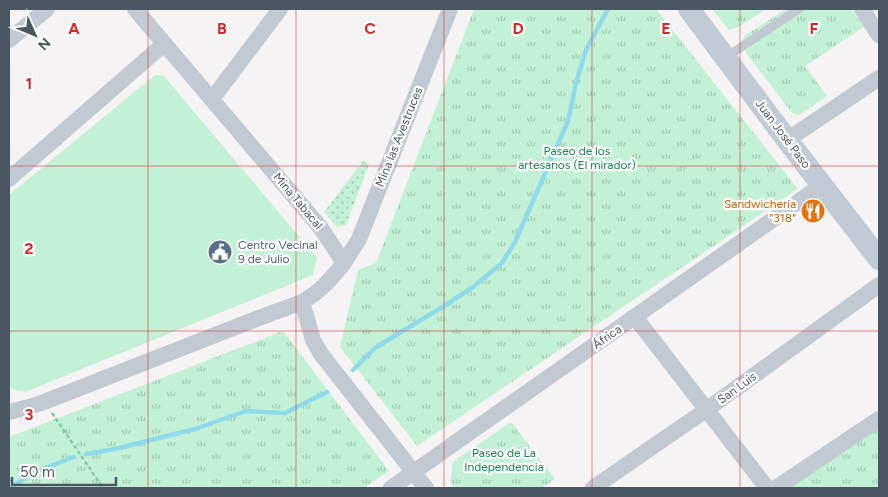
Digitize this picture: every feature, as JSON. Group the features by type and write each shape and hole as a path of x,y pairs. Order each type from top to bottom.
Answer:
{"main road":[{"name":"Juan José Paso","path":"689,9 879,259"}],"street":[{"path":"9,40 47,9"},
{"name":"Mina Tabacal","path":"135,9 320,227 344,263"},
{"path":"212,99 280,9"},
{"name":"Mina las Avestruces","path":"344,263 359,239 450,9"},
{"path":"862,9 879,36"},
{"path":"9,178 164,44"},
{"path":"787,140 879,78"},
{"name":"África","path":"391,488 822,185"},
{"path":"9,412 44,402 251,320 302,302 316,294 344,263"},
{"name":"San Luis","path":"593,488 706,410 879,285"},
{"path":"302,302 313,340 321,354 426,488"},
{"path":"635,317 767,488"},
{"path":"776,488 879,420"}],"lane":[{"path":"725,57 799,9"}],"path":[{"path":"44,402 103,488"}],"green space":[{"name":"Paseo de los artesanos (El mirador)","path":"474,9 656,9 798,189 417,446 340,347 358,270 376,263"},
{"path":"712,9 766,9 738,27 729,30"},
{"path":"786,9 851,9 864,27 805,66 827,96 799,115 793,114 740,45 744,36"},
{"path":"155,75 164,76 317,258 313,275 25,392 12,389 9,385 9,195"},
{"path":"364,160 369,164 346,225 337,227 324,212"},
{"path":"283,331 389,471 364,488 9,488 9,437"},
{"name":"Paseo de La Independencia","path":"511,422 555,479 542,488 454,488 450,483 453,462"},
{"path":"879,428 879,488 788,488"}],"waterway":[{"path":"353,370 375,348 473,287 502,263 515,242 568,121 576,83 586,50 608,9"},
{"path":"86,454 115,449 195,429 246,411 285,413 327,392"},
{"path":"9,488 37,471 74,457"}],"place":[{"name":"Sandwichería \"318\"","path":"813,211"},
{"name":"Centro Vecinal 9 de Julio","path":"220,252"}]}
